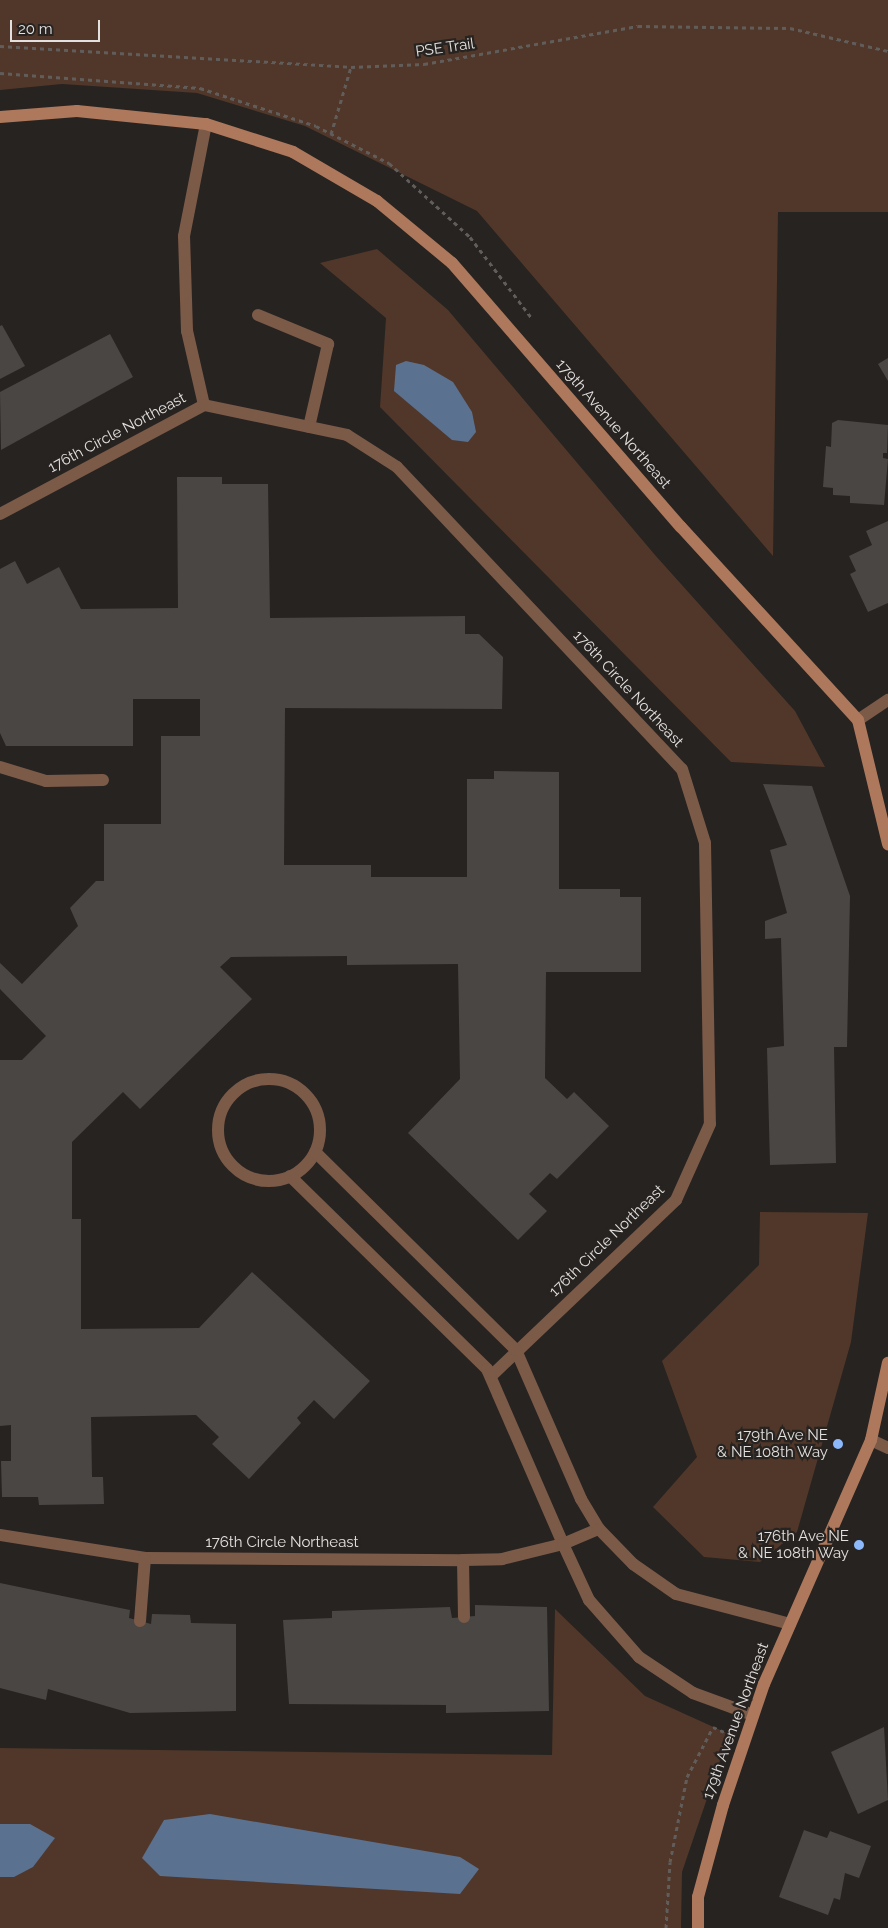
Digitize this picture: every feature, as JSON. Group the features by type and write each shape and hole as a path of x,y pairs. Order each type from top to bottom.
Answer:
{"street":[{"name":"179th Avenue Northeast","path":"0,117 77,111 206,124 293,152 377,202 452,263 681,527 858,720 888,844"},
{"path":"204,405 187,331 184,236 206,124"},
{"path":"258,315 328,344 309,427"},
{"name":"176th Circle Northeast","path":"0,514 204,405 347,435 396,467 682,770 706,843 710,1124 676,1200 516,1350 491,1376"},
{"path":"858,720 888,700"},
{"path":"0,767 46,782 104,780"},
{"path":"273,1080 300,1090 317,1113 320,1127 315,1152 290,1176 264,1181 250,1178 228,1161 218,1126 233,1094 245,1085 273,1080"},
{"path":"315,1152 516,1350 581,1499 599,1529 633,1564 676,1594 790,1624"},
{"path":"290,1176 491,1376 589,1600 639,1657 693,1693 753,1715"},
{"name":"179th Avenue Northeast","path":"698,1928 698,1898 753,1715 790,1624 871,1440 888,1363"},
{"path":"871,1440 888,1448"},
{"name":"176th Circle Northeast","path":"0,1535 145,1558 463,1560 502,1559 563,1544 599,1529"},
{"path":"140,1621 145,1558"},
{"path":"463,1560 464,1617"}],"path":[{"name":"PSE Trail","path":"0,46 351,67 424,64 638,26 790,28 888,51"},
{"path":"332,134 351,67"},
{"path":"666,1928 670,1862 687,1777 713,1727 745,1741"}],"shaded area":[{"path":"0,0 888,0 888,212 778,212 773,556 477,211 305,126 197,93 62,84 0,90"},
{"path":"377,249 448,310 655,555 795,711 825,767 731,762 380,407 386,318 320,263"},
{"path":"760,1212 868,1213 851,1342 797,1532 760,1562 704,1557 653,1507 697,1457 662,1361 759,1265"},
{"path":"555,1609 645,1696 729,1734 682,1872 681,1928 0,1928 0,1748 552,1755"}],"water":[{"path":"406,361 424,365 453,382 472,412 476,432 468,442 452,440 394,391 396,365"},
{"path":"210,1814 460,1857 479,1869 460,1894 160,1876 142,1858 164,1820"},
{"path":"0,1824 30,1824 55,1838 33,1867 14,1877 0,1877"}],"building":[{"path":"2,325 25,366 0,379 0,326"},
{"path":"110,334 133,377 1,450 0,392"},
{"path":"888,358 888,381 878,364"},
{"path":"838,420 888,425 887,453 883,453 883,458 888,459 884,505 850,503 850,496 833,495 833,488 823,487 826,446 831,447 832,423"},
{"path":"177,477 222,477 222,484 268,484 270,618 465,616 465,634 479,634 503,657 502,709 285,708 284,865 371,865 371,877 467,877 467,779 494,779 494,771 559,772 559,889 620,889 620,897 641,897 641,972 546,972 545,1078 567,1099 574,1092 609,1126 557,1179 550,1173 529,1194 547,1211 518,1240 408,1133 460,1079 458,964 347,965 347,956 231,957 220,967 252,999 140,1109 123,1092 72,1142 72,1219 81,1219 81,1329 199,1328 252,1272 370,1381 334,1419 314,1400 297,1418 301,1423 249,1479 212,1444 219,1437 196,1415 91,1417 92,1477 103,1477 104,1504 39,1505 38,1497 2,1497 1,1461 11,1461 11,1425 0,1426 0,1060 22,1060 46,1036 0,989 0,963 22,984 78,926 70,908 96,881 104,881 104,824 161,824 161,736 200,736 200,699 133,699 133,746 6,746 0,733 0,569 15,561 27,584 59,567 81,609 178,608"},
{"path":"888,521 888,603 868,612 850,574 856,571 849,556 872,545 866,531"},
{"path":"763,784 812,786 850,896 847,1047 834,1047 836,1163 770,1165 767,1048 784,1046 781,938 765,939 765,921 787,913 770,850 787,845"},
{"path":"0,1583 130,1610 129,1618 151,1624 152,1614 190,1615 191,1623 236,1624 236,1711 130,1713 48,1689 46,1700 0,1688"},
{"path":"475,1605 547,1607 549,1711 446,1713 446,1705 289,1704 283,1620 332,1618 332,1611 450,1607 452,1618 475,1616"},
{"path":"884,1727 888,1800 858,1814 831,1752"},
{"path":"804,1830 827,1838 830,1831 871,1846 859,1878 845,1873 840,1900 834,1898 828,1915 779,1897"}],"place":[{"name":"179th Ave NE & NE 108th Way","path":"838,1444"},
{"name":"176th Ave NE & NE 108th Way","path":"859,1545"}]}
